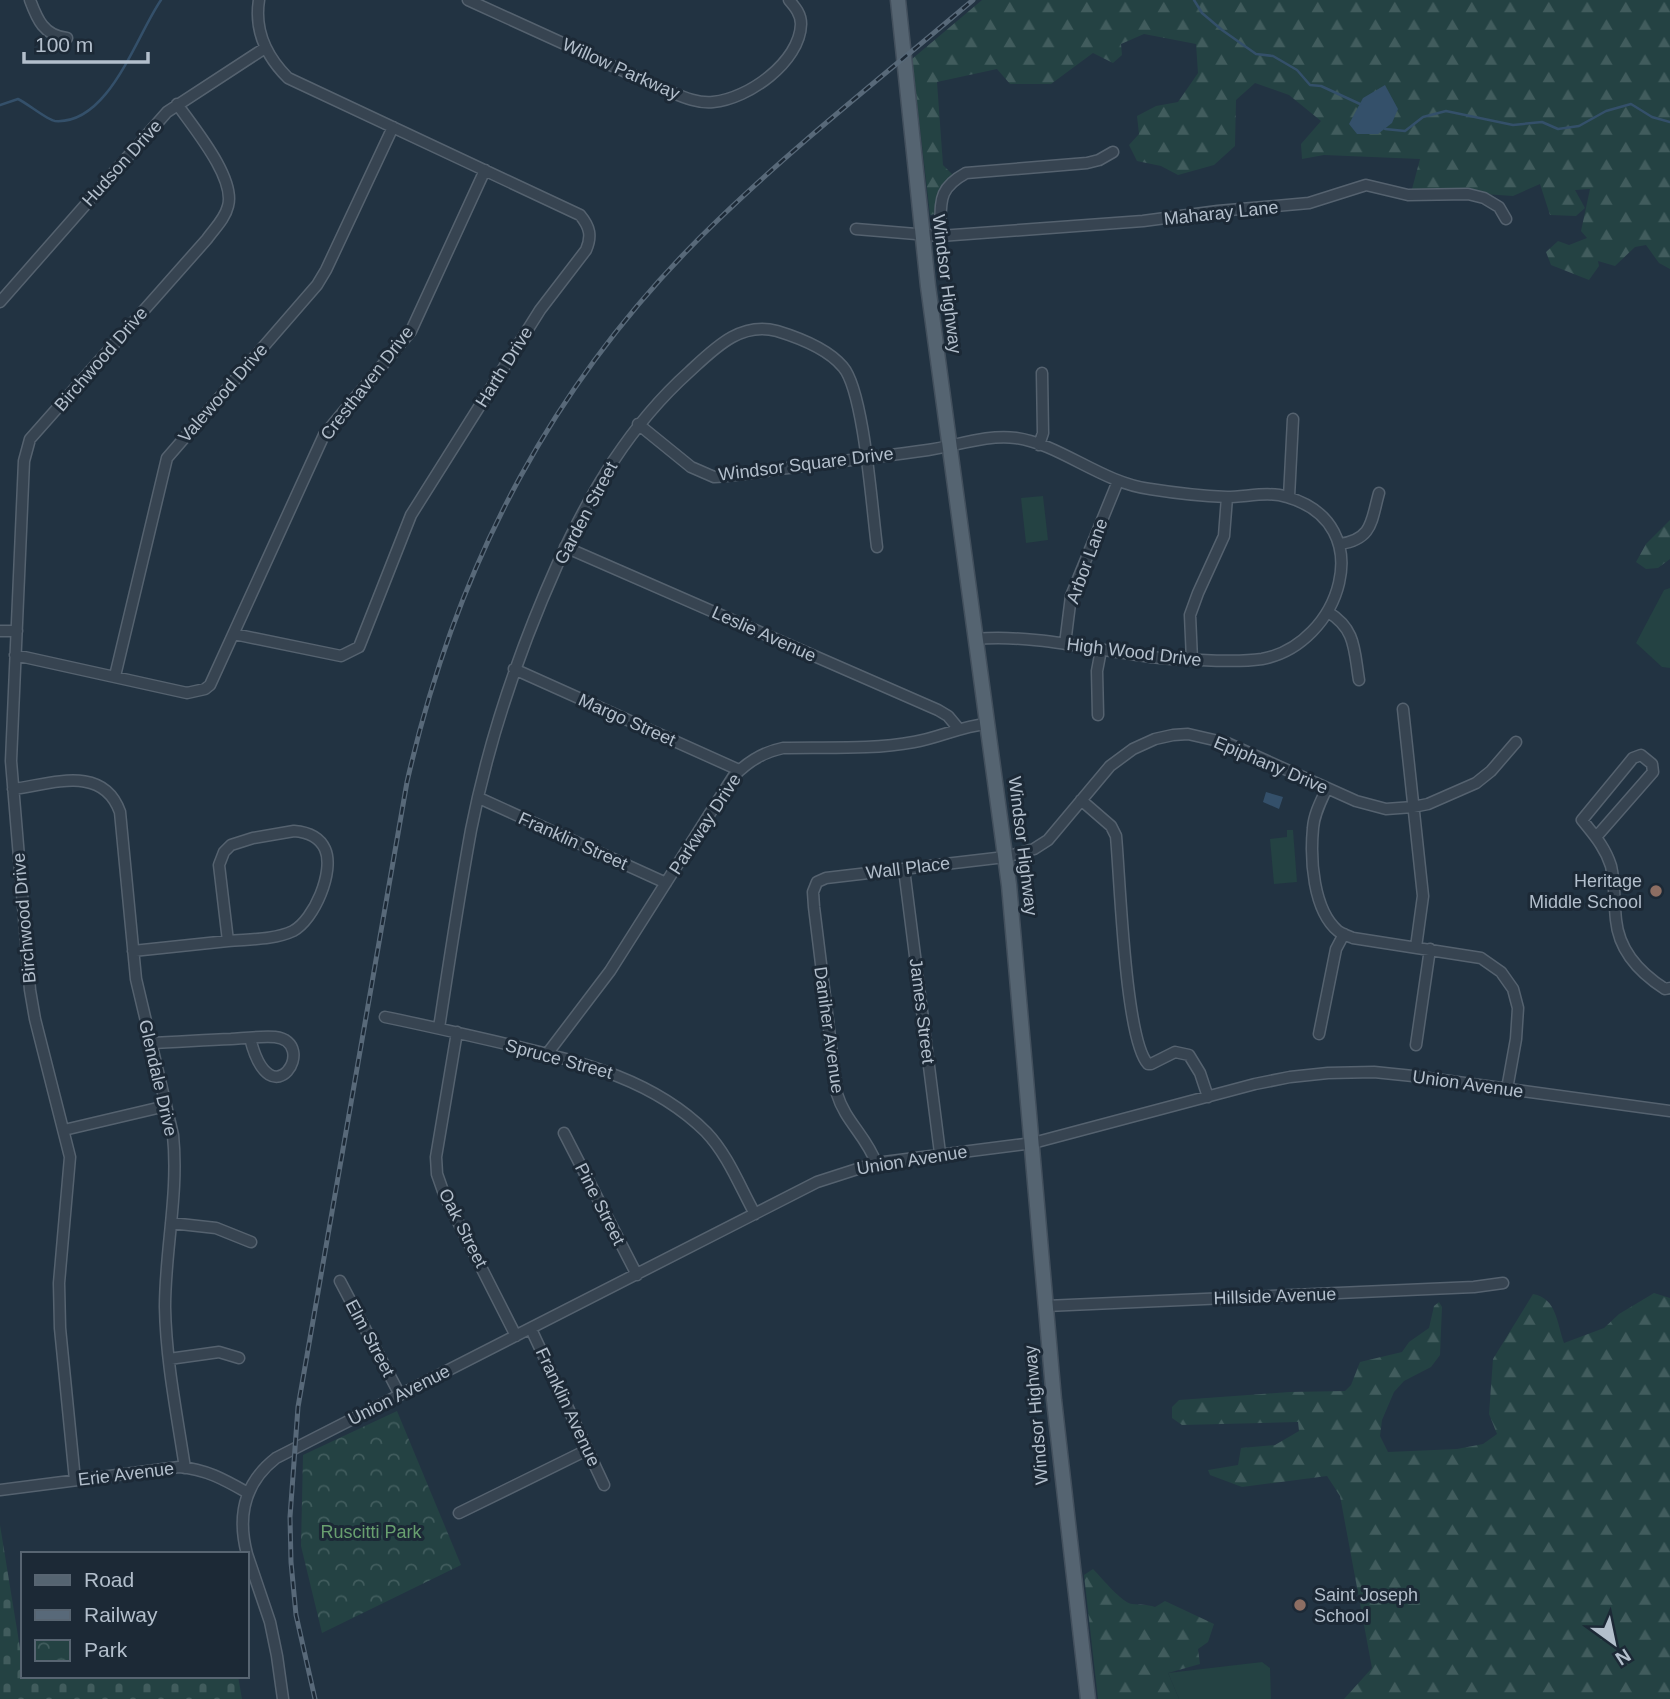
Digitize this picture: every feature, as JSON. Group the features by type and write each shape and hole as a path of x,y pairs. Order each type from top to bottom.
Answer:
{"main road":[{"name":"Windsor Highway","path":"898,0 921,235 1017,960 1062,1484 1088,1699"}],"street":[{"path":"30,0 40,23 49,33 67,38"},
{"name":"Harth Drive","path":"234,634 341,656 359,647 411,515 540,310 591,240 590,229 580,215 288,78 265,48 257,21 259,0"},
{"name":"Willow Parkway","path":"468,0 661,88 683,97 711,102 745,91 777,71 789,57 798,38 801,23 798,12 789,0"},
{"name":"Hudson Drive","path":"0,302 167,112 265,48"},
{"name":"Birchwood Drive","path":"75,1480 60,1328 59,1283 71,1168 30,990 11,761 24,461 27,445 207,239 227,211 230,202 220,167 177,104"},
{"name":"Valewood Drive","path":"120,677 167,458 317,285 393,127"},
{"path":"940,236 943,193 949,183 966,173 1087,163 1114,152"},
{"name":"Cresthaven Drive","path":"234,634 324,435 411,331 485,170"},
{"name":"Maharay Lane","path":"856,229 940,236 1143,221 1309,203 1366,185 1408,195 1468,194 1483,198 1499,207 1507,219"},
{"name":"Garden Street","path":"439,1028 470,840 514,669 565,547 598,484 638,424 666,392 722,343 748,330 771,330 828,354 844,368 857,396 877,547"},
{"path":"1039,445 1043,433 1042,373"},
{"path":"1289,497 1293,419"},
{"name":"Windsor Square Drive","path":"638,424 691,467 714,477 949,446"},
{"path":"949,446 993,438 1015,438 1039,445 1118,481 1145,489 1227,497 1289,497 1304,503 1320,515 1333,530 1340,544 1354,542 1367,533 1379,493"},
{"name":"Arbor Lane","path":"1065,644 1071,596 1118,481"},
{"path":"1192,660 1190,615 1224,536 1227,497"},
{"name":"High Wood Drive","path":"975,639 1004,637 1192,660 1258,660 1287,650 1311,632 1328,612 1337,595 1341,578 1340,544"},
{"name":"Leslie Avenue","path":"565,547 938,710 948,716 957,728"},
{"path":"1328,612 1341,621 1352,638 1359,680"},
{"path":"0,631 17,631"},
{"path":"15,655 187,693 205,689 214,680 234,634"},
{"path":"1098,715 1097,671 1101,650"},
{"name":"Margo Street","path":"514,669 739,770"},
{"path":"1403,709 1423,896 1416,947"},
{"name":"Parkway Drive","path":"547,1054 610,971 706,818 739,770 751,760 768,751 783,748 895,745 925,740 957,728 987,724"},
{"name":"Epiphany Drive","path":"1005,857 1042,845 1110,766 1133,748 1173,735 1203,737 1227,743 1376,808 1413,807 1453,794 1476,783 1491,771 1516,742"},
{"path":"1597,836 1653,772 1652,764 1641,755 1633,758 1584,817 1584,823 1597,836 1611,865 1616,923 1622,944 1647,977 1668,990"},
{"name":"Glendale Drive","path":"13,789 85,781 97,783 108,789 120,812 136,979 166,1106 175,1157 165,1310 169,1359 185,1468"},
{"path":"1327,788 1317,809 1313,828 1317,895 1324,913 1338,931 1344,934 1370,942 1482,958 1508,979 1518,1008 1507,1089"},
{"name":"Franklin Street","path":"479,798 666,883"},
{"path":"1081,800 1111,826 1116,836 1129,1000 1137,1044 1142,1056 1151,1065 1175,1052 1189,1055 1200,1073 1208,1097"},
{"path":"133,951 277,936 294,931 306,921 318,901 326,877 327,856 324,847 315,837 304,832 279,833 231,845 224,852 219,865 228,941"},
{"name":"Wall Place","path":"814,887 817,882 826,878 1005,857"},
{"name":"James Street","path":"904,869 940,1153"},
{"name":"Daniher Avenue","path":"814,887 815,920 837,1094 844,1113 869,1146 876,1163"},
{"path":"1319,1034 1336,949 1344,934"},
{"path":"1416,1045 1430,949"},
{"name":"Spruce Street","path":"385,1017 547,1054 617,1074 642,1086 685,1114 716,1144 755,1214"},
{"name":"Oak Street","path":"457,1032 440,1124 437,1174 444,1194 516,1336"},
{"path":"150,1043 250,1038 277,1037 285,1040 292,1051 292,1066 289,1071 284,1076 265,1071 250,1038"},
{"name":"Union Avenue","path":"247,1552 241,1517 248,1493 259,1474 274,1460 817,1182 876,1163 1033,1143 1290,1077 1339,1072 1413,1076 1670,1111"},
{"path":"64,1130 166,1106"},
{"name":"Pine Street","path":"564,1133 636,1275"},
{"path":"171,1223 216,1228 251,1241"},
{"name":"Elm Street","path":"340,1281 400,1395"},
{"name":"Hillside Avenue","path":"1046,1306 1460,1288 1503,1283"},
{"name":"Franklin Avenue","path":"531,1329 604,1485"},
{"path":"169,1359 219,1352 239,1358"},
{"path":"459,1513 587,1450"},
{"name":"Erie Avenue","path":"0,1490 185,1468 214,1474 248,1493"},
{"name":"Union Avenue","path":"248,1557 270,1622 283,1699"}],"green space":[{"path":"982,0 1670,0 1670,269 1659,263 1646,245 1635,247 1615,266 1598,261 1599,266 1589,280 1551,265 1546,252 1558,241 1569,245 1587,238 1581,231 1590,189 1575,190 1585,208 1576,216 1550,215 1540,184 1513,196 1412,189 1420,159 1324,155 1302,159 1301,144 1321,121 1289,95 1255,83 1236,100 1235,146 1214,165 1178,175 1161,166 1137,161 1129,145 1139,134 1137,116 1156,106 1178,102 1198,73 1196,44 1144,34 1121,44 1122,55 1113,63 1093,53 1051,84 1010,84 997,69 937,82 943,165 953,175 939,190 935,214 930,215 912,59"},
{"path":"1043,496 1048,540 1026,543 1021,498"},
{"path":"1670,520 1670,559 1658,568 1646,569 1636,562 1646,544"},
{"path":"1670,588 1670,668 1662,667 1636,643 1664,590"},
{"path":"1287,830 1293,830 1297,882 1274,884 1270,839 1287,837"},
{"path":"1654,1293 1670,1298 1670,1699 1344,1699 1372,1668 1340,1496 1327,1476 1242,1487 1210,1475 1208,1470 1238,1465 1241,1448 1275,1445 1299,1431 1298,1422 1182,1425 1172,1418 1172,1407 1179,1400 1345,1391 1351,1385 1360,1362 1402,1352 1409,1342 1429,1328 1434,1306 1439,1302 1442,1307 1440,1355 1431,1367 1404,1381 1394,1392 1382,1420 1380,1436 1388,1452 1457,1449 1483,1444 1497,1434 1489,1414 1493,1359 1533,1294 1541,1296 1552,1306 1564,1343 1604,1328 1619,1314"},
{"name":"Ruscitti Park","path":"397,1411 461,1565 322,1633 301,1546 303,1455"},
{"path":"0,1525 21,1648 21,1678 238,1678 242,1699 0,1699"},
{"path":"1093,1569 1128,1603 1155,1607 1165,1601 1214,1624 1208,1642 1198,1649 1200,1664 1168,1673 1179,1699 1098,1699 1084,1575"},
{"path":"1262,1662 1270,1668 1271,1699 1179,1699 1168,1673"}],"water":[{"path":"1385,85 1398,109 1392,123 1378,134 1357,134 1349,124 1363,98"},
{"path":"1266,792 1283,797 1279,809 1263,802"}],"waterway":[{"path":"0,105 18,99 55,121 74,118 91,109 119,76 161,0"},
{"path":"1194,0 1202,13 1256,54 1273,56 1297,70 1310,85 1321,86 1360,104"},
{"path":"1385,129 1405,131 1423,117 1446,111 1513,125 1542,122 1558,129 1579,126 1606,111 1631,104 1652,117 1670,122"}],"railway":[{"path":"315,1699 296,1615 291,1562 290,1517 298,1407 407,782 428,701 454,623 485,548 521,476 562,407 609,341 662,278 750,189 973,0"}],"place":[{"name":"Heritage Middle School","path":"1656,891"},
{"name":"Saint Joseph School","path":"1300,1605"}]}
